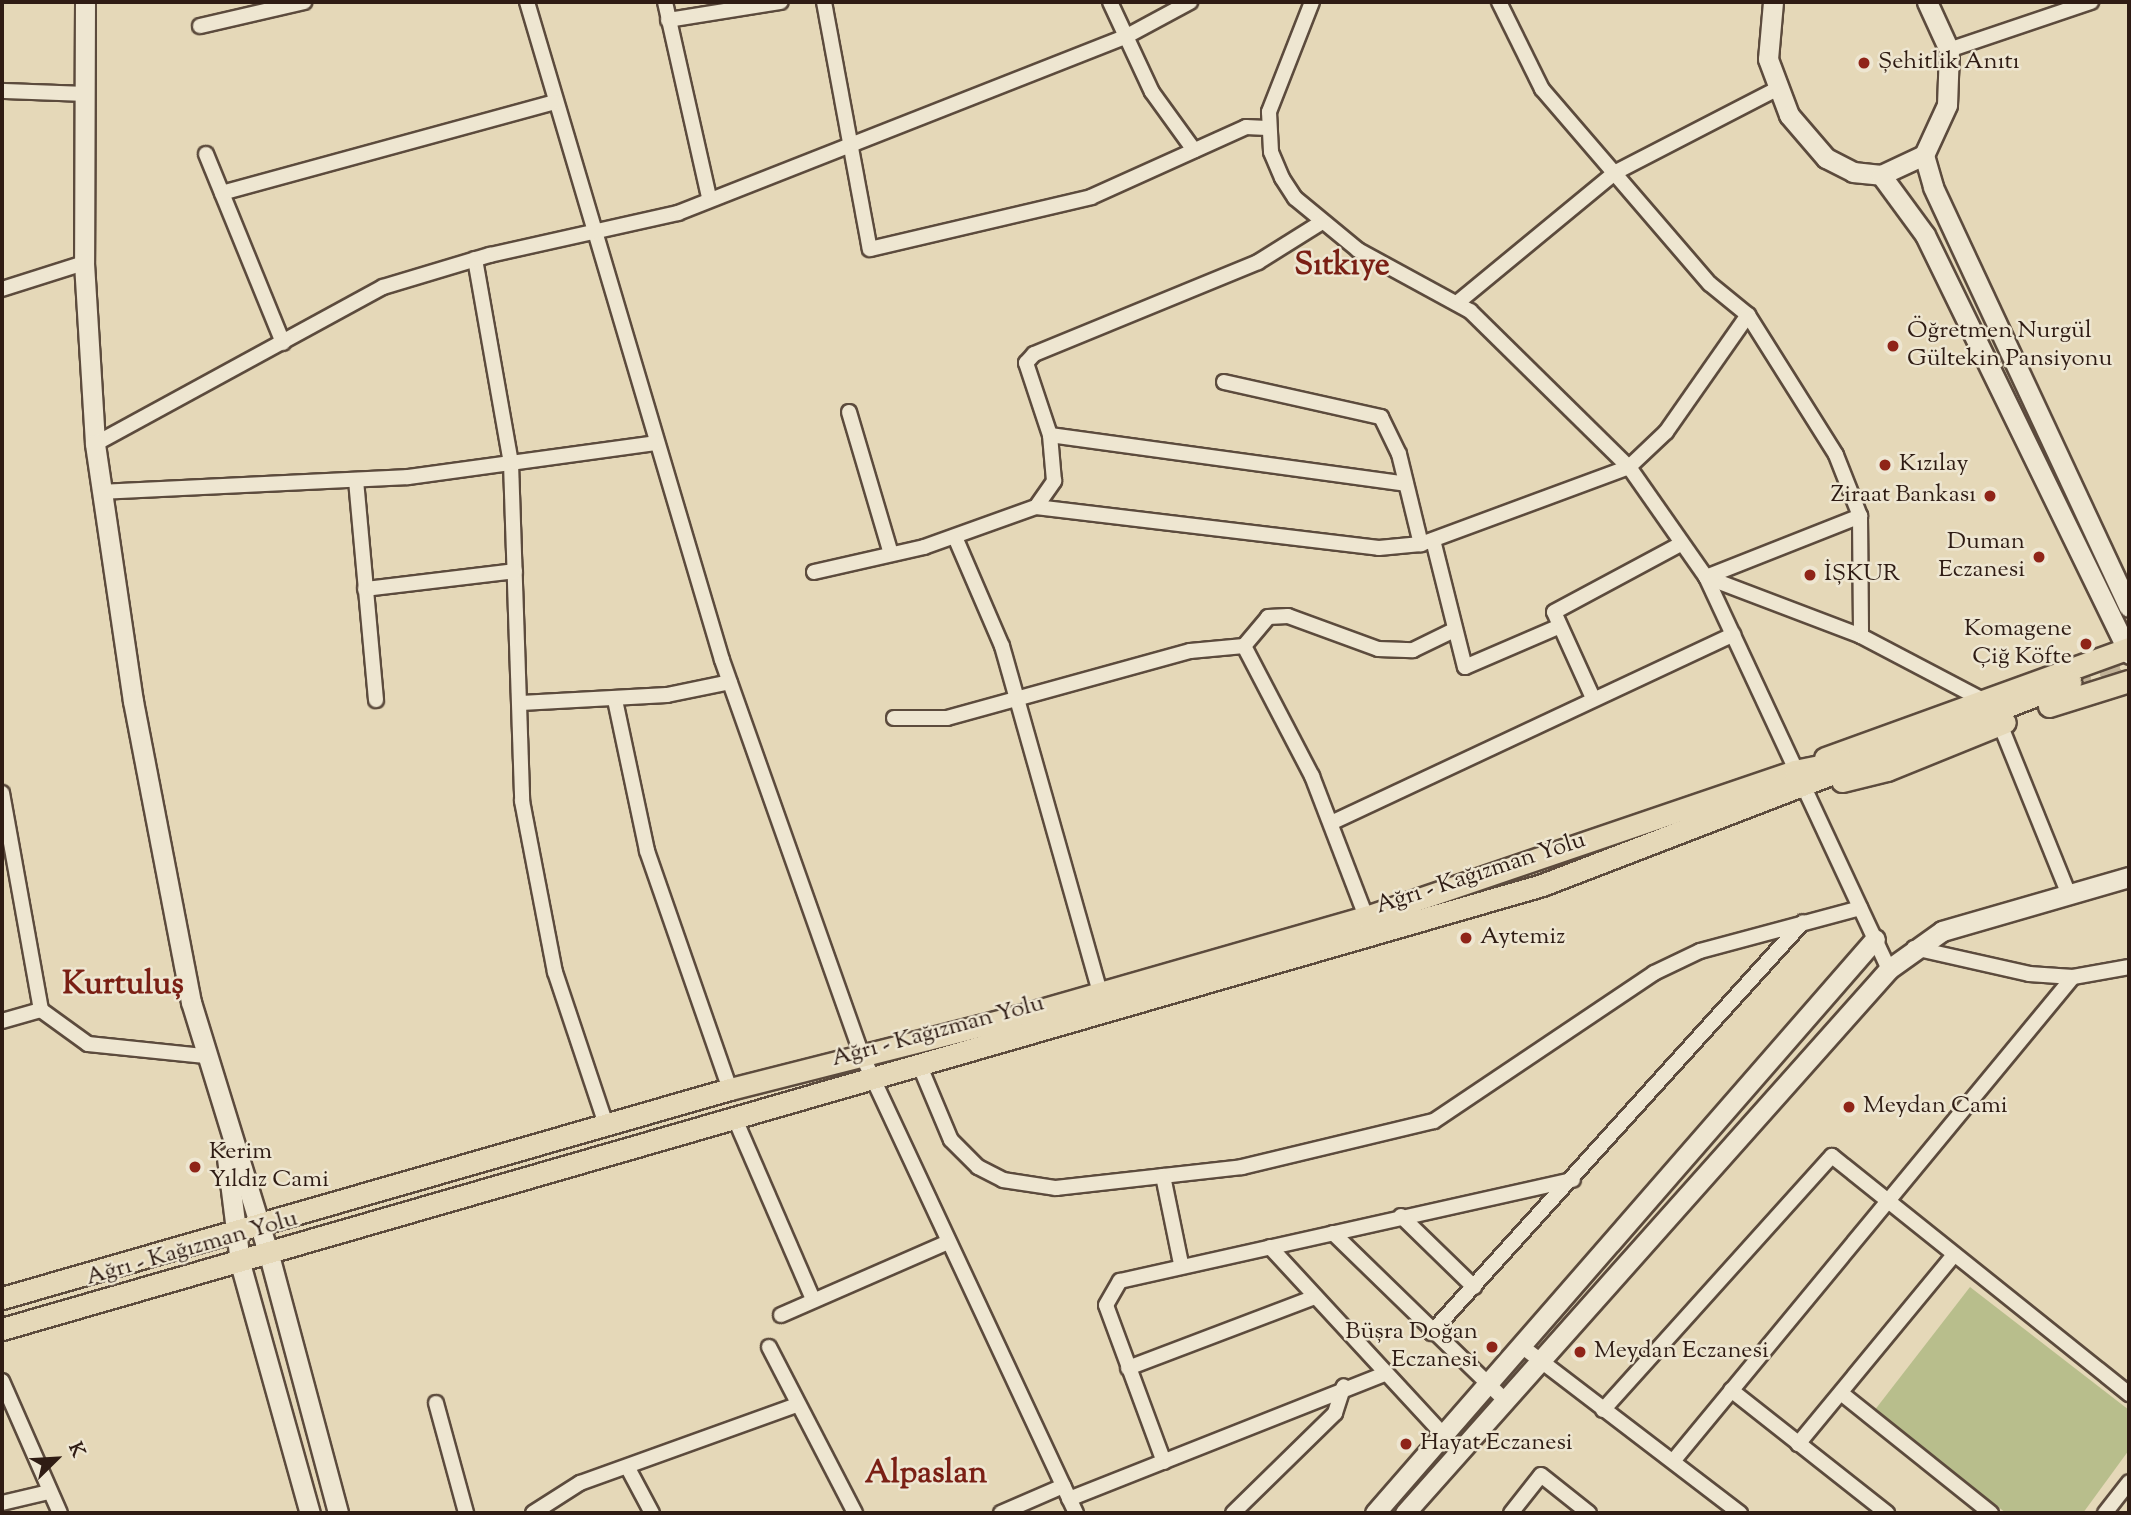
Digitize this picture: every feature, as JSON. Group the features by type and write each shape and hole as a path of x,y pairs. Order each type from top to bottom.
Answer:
{"main road":[{"path":"1799,780 1981,699 2128,650"},
{"path":"1799,780 1887,771 2000,724 2129,681"},
{"name":"Ağrı - Kağızman Yolu","path":"2,1298 258,1222 730,1089 1100,993 1366,917 1877,755 2070,682"},
{"name":"Ağrı - Kağızman Yolu","path":"2,1329 269,1255 735,1119 870,1076 1542,885 1799,780"}],"street":[{"path":"85,2 84,263 95,444 132,701 205,1056 269,1255 338,1513"},
{"path":"200,26 304,2"},
{"path":"527,2 554,102 730,682 861,1053 1076,1513"},
{"path":"665,2 709,198"},
{"path":"668,20 781,2"},
{"path":"824,2 870,249 1091,197 1246,127 1267,128"},
{"path":"1110,2 1125,37 1171,123 1194,150"},
{"path":"95,444 250,355 283,343 383,287 475,259 660,219 1125,37 1189,2"},
{"path":"1311,2 1267,128 1282,178 1322,222 1358,250 1457,303 1629,467 1706,577 1889,969"},
{"path":"1499,2 1542,89 1710,284 1748,315 1836,455 1860,516 1861,636"},
{"path":"1773,2 1768,59 1775,90 1826,158 1853,172 1881,175 1924,155 1947,105 1950,50 1927,2"},
{"path":"1950,50 2091,2"},
{"path":"1457,303 1616,172 1775,90"},
{"path":"2,91 86,94"},
{"path":"222,193 554,102"},
{"path":"206,153 283,343"},
{"path":"1924,155 1933,187 2129,607"},
{"path":"1881,175 1925,234 2128,650"},
{"path":"1036,507 1054,481 1050,435 1026,363 1034,354 1258,262 1322,222"},
{"path":"475,259 511,463 523,801 537,893 555,972 606,1124"},
{"path":"2,289 84,263"},
{"path":"814,572 955,537 1036,507 1366,547 1427,542 1629,467 1666,432 1748,315"},
{"path":"1224,382 1368,409 1391,431 1465,667 1560,626"},
{"path":"849,412 891,554"},
{"path":"1050,435 1406,484"},
{"path":"101,492 356,480 511,463 656,443"},
{"path":"356,480 376,700"},
{"path":"1706,577 1860,516"},
{"path":"955,537 1002,646 1100,993"},
{"path":"1593,698 1554,612 1681,544"},
{"path":"365,589 516,571"},
{"path":"1706,577 1861,636 1981,699"},
{"path":"894,718 947,718 1015,696 1190,651 1244,646 1268,617 1288,616 1378,649 1413,650 1454,630"},
{"path":"1333,822 1593,698 1733,635"},
{"path":"1244,646 1333,822 1366,917"},
{"path":"520,703 615,700 730,682"},
{"path":"615,700 647,851 730,1089"},
{"path":"2000,724 2068,892"},
{"path":"2,793 41,1010 88,1044 205,1056"},
{"path":"1376,1513 1452,1444 1498,1393 1541,1361 1889,969 1914,948 1982,916 2129,877"},
{"path":"919,1064 951,1140 978,1167 1003,1180 1056,1188 1312,1155 1434,1121 1654,973 1700,951 1804,920 1860,908"},
{"path":"1431,1333 1573,1180 1804,920"},
{"path":"1498,1393 1524,1348 1875,939"},
{"path":"1914,948 2073,977 2129,967"},
{"path":"1674,1460 1890,1203 2073,977"},
{"path":"2,1021 41,1010"},
{"path":"222,1115 240,1263 310,1513"},
{"path":"735,1119 813,1299"},
{"path":"1603,1410 1832,1156 2129,1394"},
{"path":"1163,1176 1181,1264"},
{"path":"1164,1462 1128,1368 1107,1296 1120,1282 1181,1264 1573,1180"},
{"path":"1401,1216 1474,1287"},
{"path":"1333,1233 1431,1333 1498,1393"},
{"path":"781,1315 948,1242"},
{"path":"1270,1247 1452,1444"},
{"path":"1798,1444 1954,1256"},
{"path":"1128,1368 1315,1297"},
{"path":"769,1347 855,1513"},
{"path":"1524,1348 1740,1513"},
{"path":"1001,1513 1164,1462 1345,1386 1385,1374"},
{"path":"2,1381 60,1513"},
{"path":"1233,1513 1335,1413 1345,1386"},
{"path":"1731,1390 1887,1513"},
{"path":"1841,1393 1991,1513"},
{"path":"436,1403 466,1513"},
{"path":"533,1513 580,1483 629,1470 797,1405"},
{"path":"1405,1513 1452,1444"},
{"path":"629,1470 652,1513"},
{"path":"1511,1513 1541,1475 1590,1513"},
{"path":"2105,1513 2129,1482"},
{"path":"2,1503 49,1492"}],"green space":[{"path":"1970,1287 2129,1410 2129,1450 2083,1513 2006,1513 1874,1411"}],"tunnel":[{"path":"2070,682 2129,661"}],"place":[{"name":"Şehitlik Anıtı","path":"1864,63"},
{"name":"Öğretmen Nurgül Gültekin Pansiyonu","path":"1893,346"},
{"name":"Kızılay","path":"1885,465"},
{"name":"Ziraat Bankası","path":"1990,496"},
{"name":"Duman Eczanesi","path":"2039,557"},
{"name":"İŞKUR","path":"1810,575"},
{"name":"Komagene Çiğ Köfte","path":"2086,644"},
{"name":"Aytemiz","path":"1466,938"},
{"name":"Meydan Cami","path":"1849,1107"},
{"name":"Kerim Yıldız Cami","path":"195,1167"},
{"name":"Büşra Doğan Eczanesi","path":"1492,1347"},
{"name":"Meydan Eczanesi","path":"1580,1352"},
{"name":"Hayat Eczanesi","path":"1406,1444"}],"district":[{"name":"Sıtkıye","path":"1342,266"},
{"name":"Kurtuluş","path":"123,985"},
{"name":"Alpaslan","path":"926,1474"}]}
